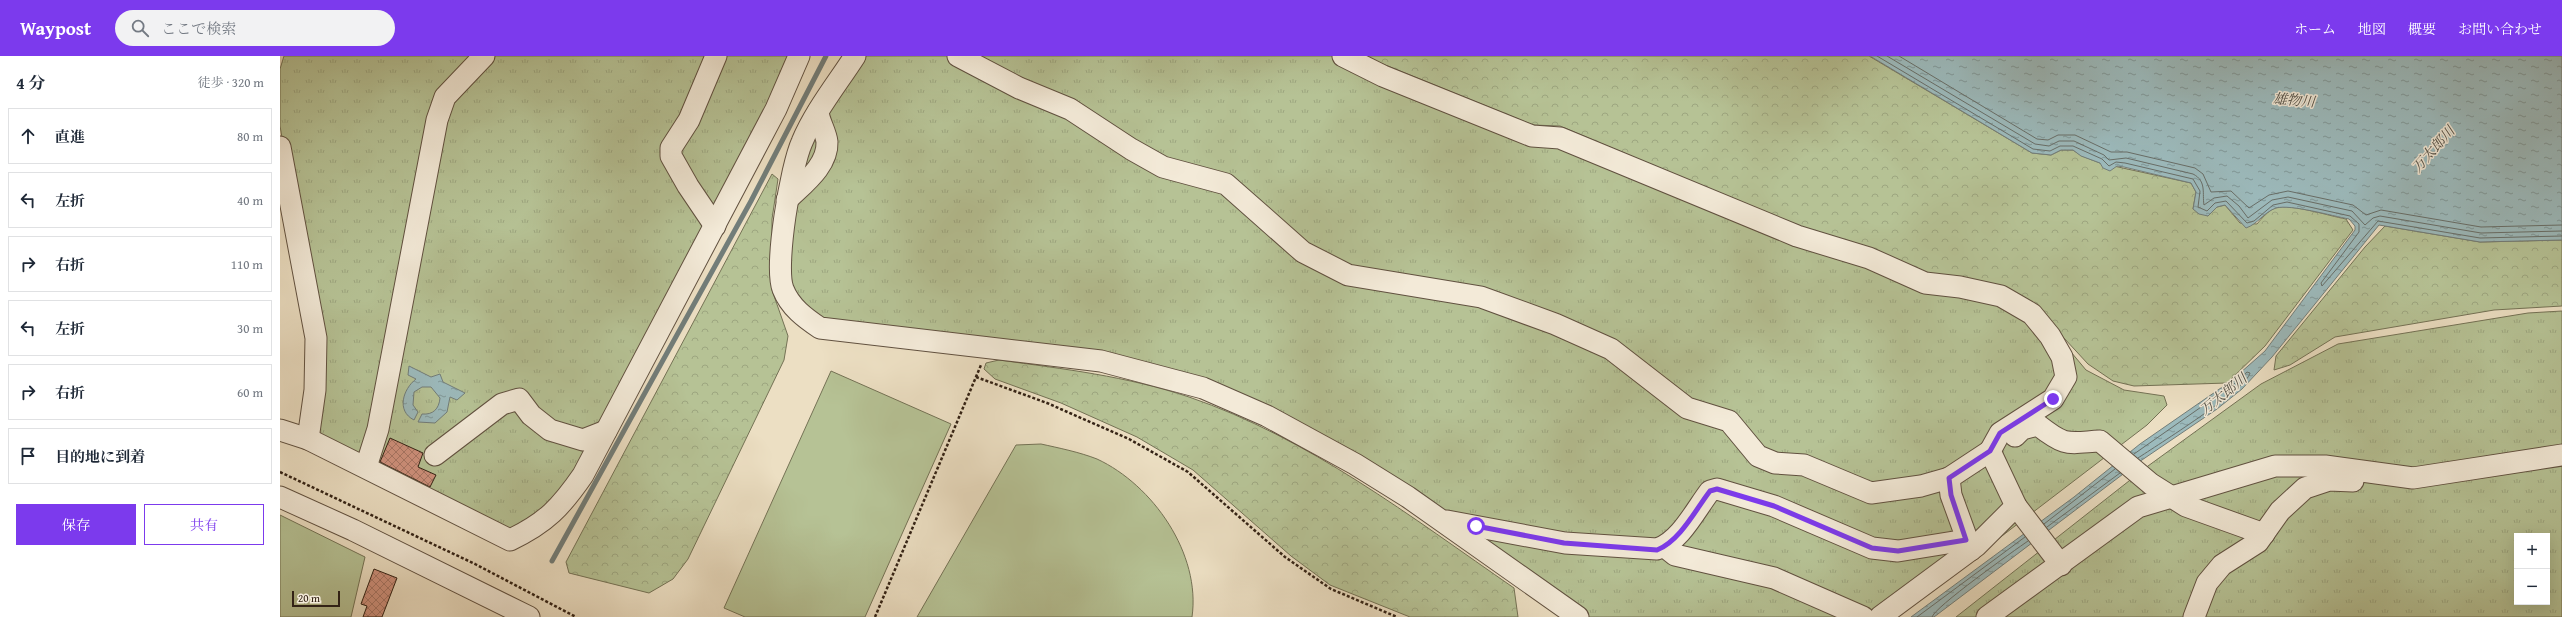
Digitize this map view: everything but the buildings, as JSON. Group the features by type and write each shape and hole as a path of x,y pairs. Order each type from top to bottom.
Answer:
{"street":[{"path":"366,468 378,429 437,120 445,97 484,56"},
{"path":"714,226 671,156 671,148 689,120 706,83 716,56"},
{"path":"706,83 733,56"},
{"path":"280,430 308,439 510,540 532,529 562,505 583,475 776,109 799,56"},
{"path":"855,56 818,112 801,142 787,200 782,263 782,289 799,314 820,328 1101,360 1203,388 1267,416 1355,464 1442,520 1578,617"},
{"path":"958,56 1019,88 1070,109 1131,149 1163,167 1226,184 1303,252 1348,276 1481,298 1555,324 1611,349 1687,408 1729,421 1758,456 1775,463 1804,465 1871,493 1921,486 1949,478 1992,454 2022,429 2038,425 2054,437 2068,444 2100,442 2151,484 2170,497 2227,523 2264,534"},
{"path":"1343,56 1383,76 1532,136 1560,138 1797,236 1869,258 1925,283 1960,287 2000,296 2032,314 2050,336 2062,357 2066,376 2053,399 2000,433 1992,454 2017,506 2061,564"},
{"path":"787,200 812,175 826,156 827,140 818,112"},
{"path":"280,147 316,338 315,390 308,439"},
{"path":"435,455 502,404 519,399 531,415 550,430 583,440 606,431"},
{"path":"2194,617 2208,583 2222,565 2258,542 2280,511 2305,488 2329,480 2366,482 2413,478 2562,455"},
{"path":"1987,617 2138,507 2275,466 2325,466 2413,478"},
{"path":"1949,478 1951,495 1968,545"},
{"path":"1442,520 1564,543 1657,550 1665,547 1710,491 1717,489 1774,506 1872,548 1898,551 1968,545"},
{"path":"280,497 353,530 529,617"},
{"path":"1880,617 2017,506"},
{"path":"1665,547 1675,555 1774,578 1828,599 1864,617"}],"path":[{"path":"875,617 976,377 1047,403 1129,439 1188,472 1285,556 1331,590 1397,617"},
{"path":"280,472 475,564 576,617"}],"green space":[{"path":"284,56 808,56 583,484 510,545 317,448 297,223 280,126 280,69"},
{"path":"846,56 1354,56 1530,128 1955,281 2061,340 2086,370 2124,390 2164,396 2167,405 2147,425 1896,617 1564,617 1354,471 1203,396 1103,366 797,322 776,223"},
{"path":"1363,56 1869,56 2032,153 2051,155 2061,150 2073,150 2082,156 2100,163 2191,183 2196,192 2193,209 2208,216 2217,207 2225,205 2240,223 2257,224 2272,209 2290,207 2310,210 2346,219 2353,230 2265,346 2227,383 2134,386 2113,381 2088,364 2039,311 1925,273 1790,223 1560,126 1533,125"},
{"path":"772,174 778,179 772,219 772,290 788,336 784,360 688,559 673,579 649,593 569,573 566,562"},
{"path":"2385,226 2480,242 2562,240 2562,306 2494,310 2335,337 2290,365 2274,370 2276,356 2365,247"},
{"path":"2562,311 2562,617 1956,617 2148,466 2261,384 2338,344 2528,313"},
{"path":"999,360 1118,378 1165,390 1189,397 1233,414 1276,434 1358,481 1514,588 1518,617 1410,617 1330,585 1291,556 1193,470 1137,437 1061,403 995,379 984,369 986,363"},
{"path":"831,371 951,424 865,617 745,617 724,608"},
{"path":"1041,444 1076,452 1097,459 1118,471 1137,486 1154,504 1169,524 1181,546 1189,569 1193,593 1192,617 917,617 1016,445"},
{"path":"280,515 365,557 351,617 280,617"}],"water":[{"path":"1870,56 2562,56 2562,240 2480,242 2379,225 2272,357 2242,389 2217,409 2139,462 1934,617 1911,617 2074,497 2140,444 2231,381 2265,351 2355,230 2355,226 2349,219 2312,211 2283,207 2272,210 2254,224 2246,228 2225,205 2217,207 2208,216 2199,214 2193,209 2196,192 2191,183 2124,167 2117,166 2110,171 2103,168 2100,163 2081,156 2073,150 2061,150 2051,155 2032,153"},
{"path":"409,366 431,377 440,374 443,382 465,393 457,400 450,397 447,412 435,423 418,422 422,414 432,412 437,408 440,398 431,387 422,387 414,392 413,405 418,412 414,420 408,416 405,411 403,400 405,394 411,383 416,379 408,375"}],"waterway":[{"path":"552,561 751,201 826,56"}],"route":[{"path":"1476,526 1564,543 1657,550 1665,547 1679,532 1710,491 1717,489 1774,506 1872,548 1898,551 1966,540 1951,495 1949,478 1990,451 2000,433 2053,399"}],"water label":[{"name":"雄物川","path":"2294,100"},
{"name":"万太郎川","path":"2433,149"},
{"name":"万太郎川","path":"2223,394"}]}
